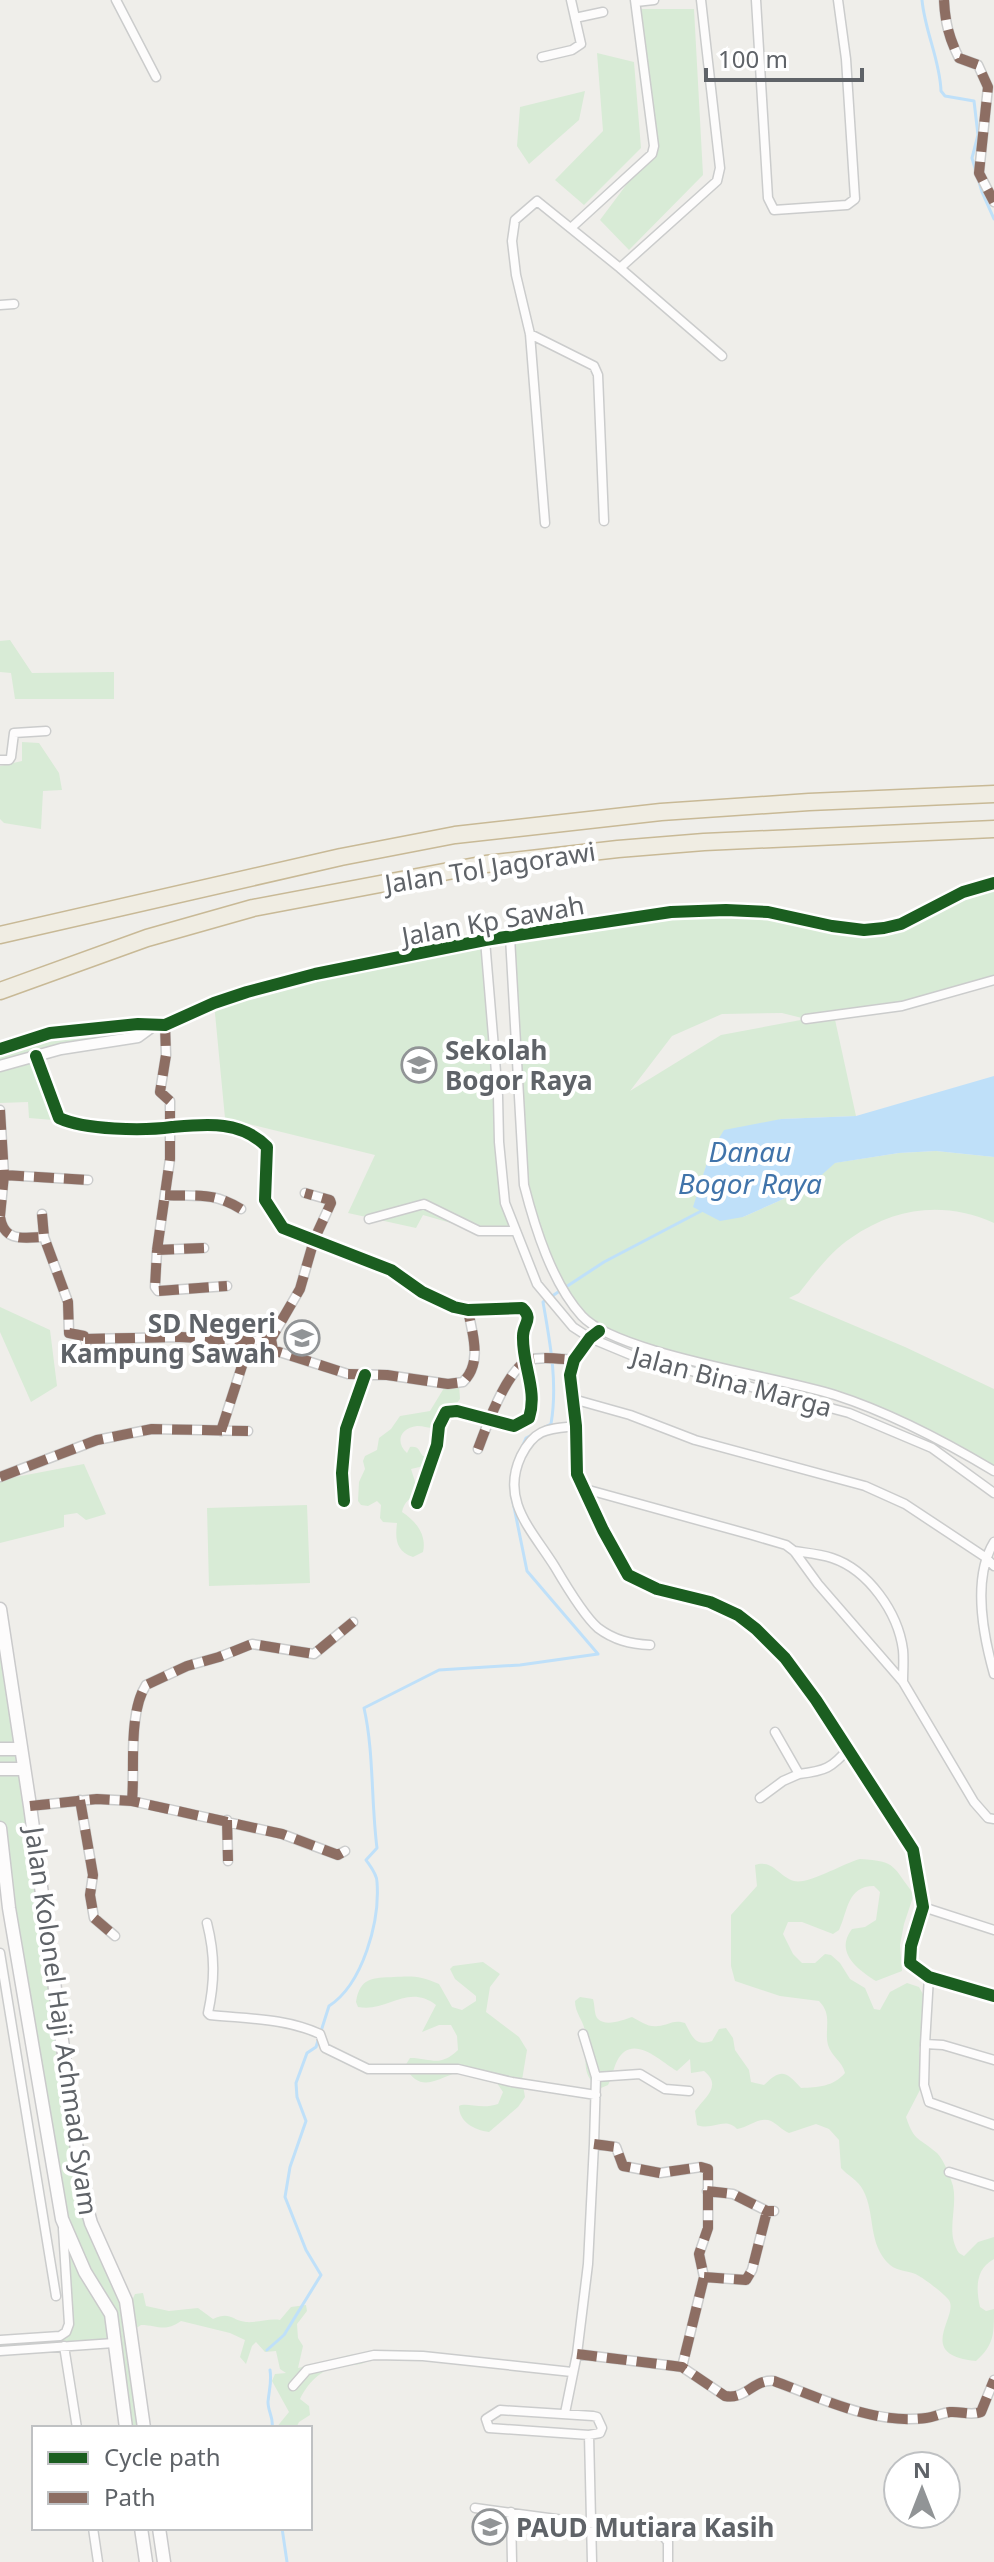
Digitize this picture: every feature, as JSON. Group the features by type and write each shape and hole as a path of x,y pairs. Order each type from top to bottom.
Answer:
{"highway":[{"name":"Jalan Tol Jagorawi","path":"0,935 341,857 455,835 676,811 994,794"},
{"name":"Jalan Tol Jagorawi","path":"0,991 147,938 253,908 486,864 704,842 994,829"}],"main road":[{"name":"Jalan Kolonel Haji Achmad Syam","path":"0,1609 83,2194 94,2233 126,2301 144,2426"},
{"path":"0,1749 20,1749"},
{"path":"0,1769 24,1769"},
{"name":"Jalan Kolonel Haji Achmad Syam","path":"0,1828 9,1908 62,2219 85,2272 111,2314 126,2426"},
{"path":"141,2530 146,2562"},
{"path":"159,2530 164,2562"}],"street":[{"path":"116,0 156,77"},
{"path":"542,57 579,47 581,39 571,0"},
{"path":"572,227 652,154 654,146 636,1 654,0"},
{"path":"620,268 720,176 701,0"},
{"path":"756,0 768,198 774,210 847,205 855,199 846,59 838,0"},
{"path":"944,0 945,26 959,58 978,65 988,87 979,173 994,202"},
{"path":"575,18 603,12"},
{"path":"983,124 994,124"},
{"path":"545,523 530,334 516,275 512,241 515,220 537,201 572,227 722,356"},
{"path":"0,305 14,304"},
{"path":"530,334 594,366 598,375 604,521"},
{"path":"0,760 11,757 14,733 46,731"},
{"name":"Jalan Kp Sawah","path":"0,1066 77,1045 138,1037 214,1003 274,985 485,940 671,912 726,910 768,912 864,930 884,928 901,924 963,892 994,883"},
{"path":"510,937 524,1185 556,1280 583,1317 599,1331 574,1360 570,1375 576,1426 576,1466 603,1530 628,1575 657,1589 710,1602 747,1622 785,1658 849,1748 913,1850 923,1907 911,1946 910,1963 929,1977 994,1996"},
{"name":"Jalan Bina Marga","path":"485,940 505,1203 537,1284 573,1327 590,1338 631,1355 849,1413 932,1448 994,1493"},
{"path":"806,1019 902,1006 994,980"},
{"name":"Jalan Kp Sawah","path":"0,1049 50,1033 138,1024 159,1026"},
{"path":"159,1026 166,1055 160,1092 170,1101 171,1128 154,1283 158,1291 227,1286"},
{"path":"36,1056 59,1118 84,1125 171,1128 217,1124 238,1128 257,1136 267,1147 265,1200 283,1228 391,1270 439,1302 468,1310 522,1308 527,1312 529,1320 522,1334 533,1405 529,1418 514,1426 451,1410 446,1412 439,1426 437,1445 417,1503"},
{"path":"0,1110 4,1175 0,1216 3,1229 18,1239 44,1237"},
{"path":"4,1175 88,1180"},
{"path":"305,1193 330,1200 300,1289 271,1339 273,1350 348,1374 448,1384 463,1382 473,1370 475,1352 468,1310"},
{"path":"165,1195 211,1195 241,1209"},
{"path":"369,1219 424,1204 479,1231 515,1231"},
{"path":"42,1214 44,1237 68,1302 69,1333 83,1335 88,1353"},
{"path":"157,1250 204,1248"},
{"path":"533,1273 552,1268"},
{"name":"Jalan Bina Marga","path":"599,1331 674,1355 835,1395 923,1431 994,1471"},
{"path":"85,1339 271,1339"},
{"path":"221,1431 250,1341"},
{"path":"478,1449 514,1373 528,1360 574,1360"},
{"path":"344,1501 342,1473 346,1429 365,1375"},
{"path":"573,1399 630,1415 695,1440 865,1486 905,1504 994,1566"},
{"path":"576,1426 552,1428 535,1434 530,1441 515,1471 512,1485 518,1508 596,1627 626,1644 650,1645"},
{"path":"0,1477 97,1440 152,1429 248,1431"},
{"path":"585,1489 752,1535 794,1551 834,1559 859,1572 874,1588 897,1629 903,1649 903,1682"},
{"path":"994,1542 985,1557 983,1611 994,1674"},
{"path":"794,1551 818,1584 903,1682 974,1802 988,1818 994,1819"},
{"path":"132,1801 135,1718 146,1685 187,1666 252,1644 314,1654 353,1622"},
{"path":"775,1732 799,1774"},
{"path":"760,1798 783,1781 834,1765 849,1748"},
{"path":"80,1800 93,1875 90,1895 94,1918 115,1936"},
{"path":"30,1806 80,1800 132,1801 227,1820 304,1840 338,1855 345,1851"},
{"path":"227,1820 228,1861"},
{"path":"923,1907 994,1930"},
{"path":"207,1923 215,1976 208,2014 269,2019 305,2027 320,2034 325,2048 368,2069 458,2069 512,2082 596,2095"},
{"path":"0,1953 4,2016 56,2296"},
{"path":"929,1977 924,2085 929,2102 994,2125"},
{"path":"565,2413 577,2354 588,2264 594,2144 596,2077 583,2034"},
{"path":"925,2044 943,2045 994,2060"},
{"path":"596,2077 640,2074 665,2089 689,2091"},
{"path":"594,2144 616,2147 623,2166 672,2173 706,2167 709,2170 708,2228 699,2254 704,2277 682,2367"},
{"path":"949,2172 994,2186"},
{"path":"704,2277 746,2280 771,2211 733,2194 707,2191"},
{"path":"0,2340 60,2336 66,2332 69,2324 62,2219"},
{"path":"0,2351 114,2343"},
{"path":"64,2346 77,2426"},
{"path":"577,2354 682,2367 725,2396 737,2397 760,2381 774,2381 868,2413 897,2418 981,2412 994,2380"},
{"path":"293,2386 307,2370 374,2355 423,2356 572,2372"},
{"path":"500,2410 597,2417 602,2428 600,2433 589,2435 496,2430 486,2424 486,2419 500,2410"},
{"path":"589,2435 592,2562"},
{"path":"475,2508 661,2533 668,2542 668,2562"},
{"path":"511,2512 512,2562"},
{"path":"93,2530 98,2562"}],"green space":[{"path":"636,9 694,9 703,175 629,250 600,220 653,149"},
{"path":"597,53 634,62 641,148 584,205 555,180 603,131"},
{"path":"585,91 579,120 529,164 517,146 520,107"},
{"path":"10,640 32,673 114,672 114,699 15,699 11,673 0,672 0,641"},
{"path":"22,742 39,743 59,773 62,790 43,791 41,829 4,823 0,819 0,766 22,761"},
{"path":"994,883 994,980 902,1006 834,1015 856,1116 781,1119 710,1153 694,1206 743,1217 806,1189 834,1163 936,1151 994,1157 994,1223 975,1216 939,1210 885,1219 844,1243 799,1293 789,1298 994,1389 994,1472 876,1410 674,1355 599,1331 556,1280 524,1185 510,937 671,912 748,910 884,928","holes":["782,1013 806,1019 721,1035 630,1091 672,1036 722,1014"]},
{"path":"485,940 501,1170 515,1231 479,1231 423,1215 416,1228 348,1213 375,1155 225,1118 214,1003 315,974"},
{"path":"153,1026 138,1037 36,1056 65,1121 29,1118 28,1102 0,1103 0,1049 50,1033"},
{"path":"0,1307 50,1330 57,1386 31,1402 0,1332"},
{"path":"459,1384 460,1399 437,1429 411,1427 400,1440 407,1453 410,1447 416,1447 423,1456 430,1457 428,1465 411,1469 419,1494 408,1500 402,1512 422,1534 423,1552 413,1557 398,1544 397,1523 383,1522 380,1518 381,1505 377,1501 368,1506 361,1505 358,1501 359,1482 365,1469 363,1461 365,1456 377,1450 379,1438 391,1429 400,1416 430,1411 444,1388"},
{"path":"84,1464 106,1514 86,1520 77,1513 64,1515 64,1527 0,1543 0,1480"},
{"path":"307,1505 310,1583 209,1586 207,1508"},
{"path":"0,1609 82,2192 131,2303 135,2294 143,2293 146,2306 169,2311 198,2308 213,2319 227,2316 250,2322 280,2320 291,2307 306,2305 307,2311 297,2324 298,2338 303,2346 298,2368 354,2354 370,2359 326,2370 315,2378 300,2399 309,2406 310,2415 297,2426 278,2426 289,2412 272,2381 275,2374 286,2373 280,2369 276,2351 265,2352 256,2342 246,2364 240,2357 245,2340 230,2333 181,2321 165,2328 141,2325 130,2332 144,2426 126,2426 114,2343 0,2351 0,2340 66,2332 62,2219 0,1828"},
{"path":"860,1859 893,1867 914,1894 900,1945 902,1971 876,1981 856,1966 847,1953 847,1937 852,1929 865,1927 876,1920 880,1892 874,1886 858,1890 853,1895 839,1930 833,1934 802,1922 788,1922 783,1934 793,1954 802,1963 815,1963 825,1954 831,1955 850,1979 865,1988 874,2009 880,2010 890,1992 907,1983 919,1987 925,1998 924,2031 919,2049 921,2088 906,2117 915,2135 937,2153 948,2173 954,2195 953,2237 959,2253 964,2256 978,2242 994,2237 994,2259 983,2268 978,2287 980,2307 986,2311 994,2309 993,2333 990,2344 976,2361 957,2357 947,2351 943,2343 951,2306 948,2299 922,2278 893,2267 883,2257 875,2238 867,2199 858,2183 841,2168 839,2140 829,2129 816,2124 789,2133 767,2120 737,2129 728,2124 697,2125 695,2111 710,2092 712,2082 704,2071 691,2073 690,2059 677,2071 646,2051 630,2049 617,2061 608,2085 601,2088 593,2083 586,2070 585,2031 575,2005 580,1997 593,1999 597,2018 601,2021 615,2022 632,2017 655,2026 681,2022 702,2043 712,2041 719,2029 726,2028 733,2038 735,2050 749,2070 751,2082 764,2085 783,2074 801,2088 825,2085 840,2078 845,2073 828,2045 826,2012 819,2001 780,1996 735,1981 731,1966 731,1915 757,1886 755,1865 767,1864 789,1879 800,1881"},
{"path":"483,1962 500,1974 490,1987 486,2012 519,2037 527,2050 522,2080 525,2097 489,2132 468,2124 459,2106 498,2104 503,2092 497,2083 460,2072 436,2081 420,2081 405,2066 410,2058 435,2061 446,2059 458,2050 457,2036 451,2025 439,2025 422,2032 436,2005 416,1997 368,2008 358,2007 356,2002 361,1988 369,1980 412,1977 439,1984 452,2007 462,2010 476,2001 476,1996 455,1979 450,1969"}],"water":[{"name":"Danau Bogor Raya","path":"994,1076 994,1157 936,1151 835,1163 806,1189 743,1217 720,1221 693,1207 710,1153 724,1130 781,1119 856,1116"}],"waterway":[{"path":"922,0 941,91 945,96 974,101 978,135 972,158 994,219"},
{"path":"545,1427 551,1424 554,1393 543,1302 604,1262 705,1209"},
{"path":"522,1447 526,1438 532,1435"},
{"path":"267,2350 284,2335 321,2275 306,2250 285,2197 290,2167 306,2121 297,2097 296,2083 307,2053 316,2047 329,2006 341,1996 360,1967 376,1915 377,1879 366,1860 377,1848 364,1708 439,1670 520,1665 598,1654 527,1571 512,1497"},
{"path":"270,2370 268,2402 272,2426"},
{"path":"282,2530 287,2562"}],"marked path":[{"path":"944,0 948,30 959,58 978,65 988,87 979,173 994,202"},
{"path":"157,1250 170,1159 170,1101 160,1092 166,1055 165,1025"},
{"path":"0,1110 4,1175 0,1216"},
{"path":"4,1175 88,1180"},
{"path":"262,1340 271,1339 300,1289 314,1240 331,1203 330,1200 305,1193"},
{"path":"165,1195 212,1197 241,1209"},
{"path":"42,1214 44,1237 68,1302 69,1333 84,1336 88,1353"},
{"path":"0,1217 10,1235 44,1237"},
{"path":"204,1248 157,1250 155,1287 158,1291 227,1286"},
{"path":"271,1339 273,1350 348,1374 387,1375 448,1384 463,1382 473,1366 474,1357 468,1310"},
{"path":"85,1339 180,1337 250,1341 221,1431"},
{"path":"478,1449 505,1386 521,1365 539,1358 574,1360"},
{"path":"0,1477 97,1440 152,1429 248,1431"},
{"path":"132,1801 134,1725 146,1685 187,1666 252,1644 314,1654 353,1622"},
{"path":"30,1806 97,1799 132,1801 282,1834 338,1855 345,1851"},
{"path":"80,1800 93,1875 90,1895 94,1918 115,1936"},
{"path":"227,1820 228,1861"},
{"path":"594,2144 616,2147 623,2166 660,2173 701,2167 708,2169 708,2228 699,2254 704,2277 682,2367"},
{"path":"707,2191 733,2194 767,2211 774,2211"},
{"path":"704,2277 746,2280 752,2270 767,2211"},
{"path":"577,2354 682,2367 725,2396 739,2395 760,2383 774,2381 829,2402 887,2418 926,2418 950,2412 981,2412 994,2380"}],"cycle path":[{"path":"0,1049 50,1033 138,1024 165,1025 247,992 315,974 485,940 671,912 726,910 768,912 864,930 884,928 901,924 963,892 994,883"},
{"path":"36,1056 59,1118 84,1125 114,1128 210,1125 246,1132 267,1147 265,1200 283,1228 391,1270 422,1292 454,1307 468,1310 522,1308 528,1319 523,1332 523,1347 532,1397 529,1418 514,1426 457,1411 446,1412 439,1426 437,1445 417,1503"},
{"path":"599,1331 574,1360 570,1375 577,1474 628,1575 657,1589 710,1602 738,1615 785,1658 816,1700 913,1850 923,1907 911,1946 910,1963 929,1977 994,1996"},
{"path":"344,1501 342,1473 346,1429 365,1375"}],"place":[{"name":"Sekolah Bogor Raya","path":"419,1065"},
{"name":"SD Negeri Kampung Sawah","path":"302,1338"},
{"name":"PAUD Mutiara Kasih","path":"490,2527"}]}
